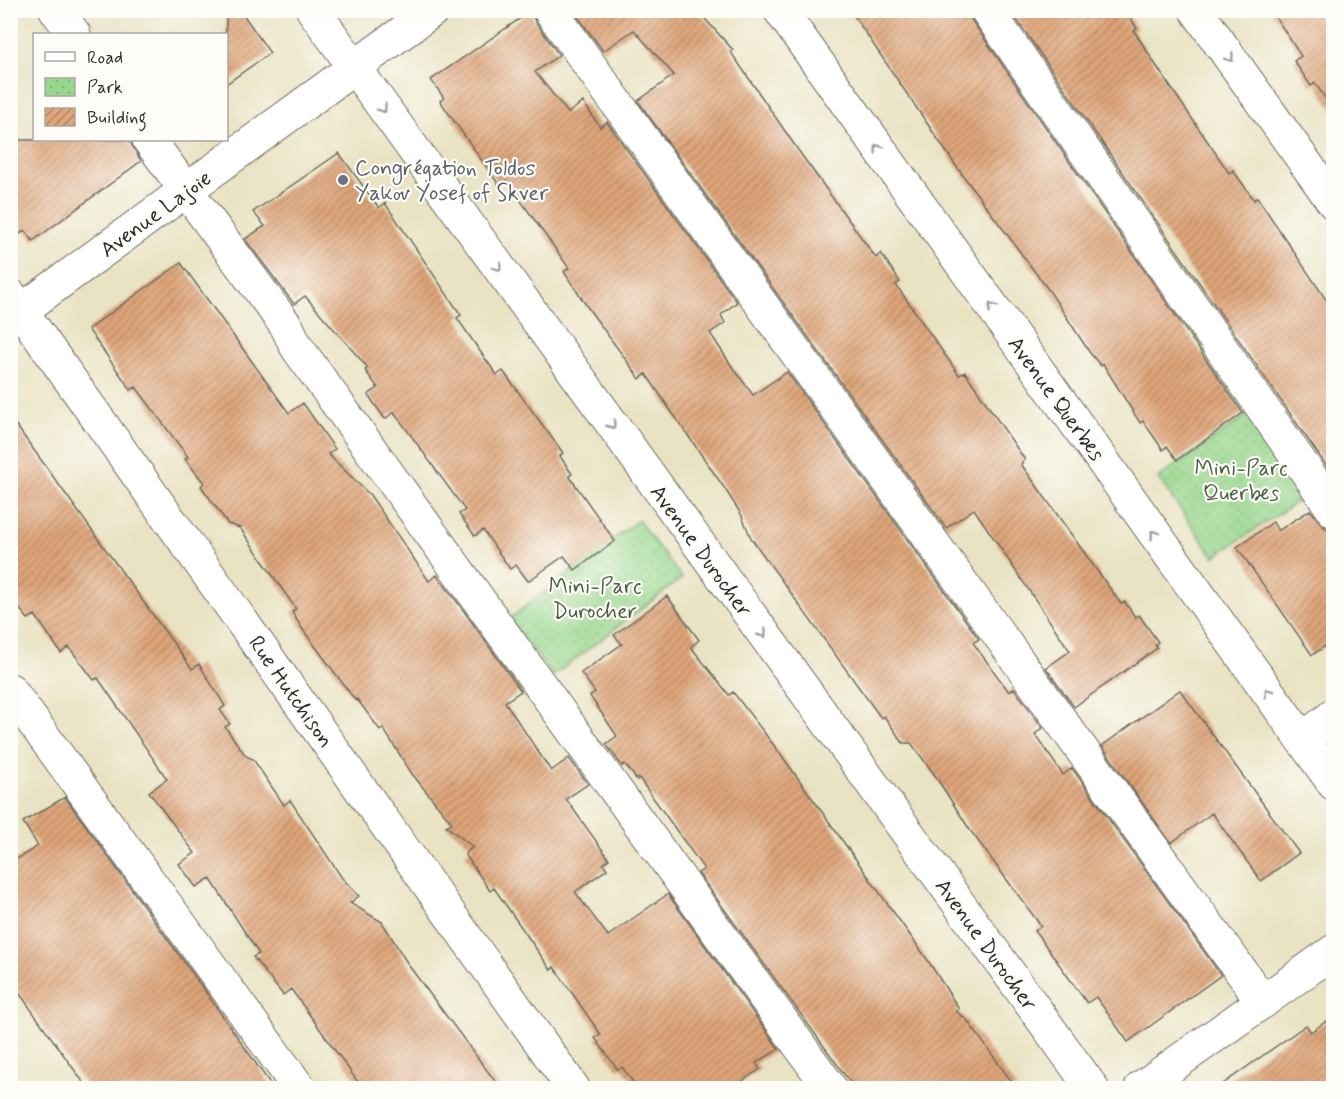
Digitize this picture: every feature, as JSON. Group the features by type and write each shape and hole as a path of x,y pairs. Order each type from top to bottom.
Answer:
{"street":[{"path":"56,10 73,33"},
{"name":"Avenue Durocher","path":"313,10 1092,1089"},
{"name":"Avenue Lajoie","path":"16,303 186,190 433,10"},
{"path":"550,10 1263,1002"},
{"path":"987,10 1334,510"},
{"path":"1196,10 1334,203"},
{"name":"Avenue Querbes","path":"787,13 1334,784"},
{"path":"150,141 287,327 303,356 830,1089"},
{"name":"Rue Hutchison","path":"16,303 573,1089"},
{"path":"10,690 299,1089"},
{"path":"1302,740 1334,716"},
{"path":"1141,1089 1334,951"}],"green space":[{"name":"Mini-Parc Querbes","path":"1260,406 1316,489 1214,557 1158,478"},
{"name":"Mini-Parc Durocher","path":"638,520 682,578 553,676 509,619"}],"building":[{"path":"226,10 240,10 270,53 228,83 228,33 226,33"},
{"path":"573,10 697,10 733,50 730,51 876,258 881,253 900,282 896,285 959,375 965,372 1025,460 1021,464 1121,604 1125,602 1135,617 1139,615 1158,642 1155,645 1157,648 1074,707 1046,668 1070,651 974,509 946,528 638,101 674,75 634,30 603,51"},
{"path":"850,10 968,10 972,21 1243,413 1177,460 1167,446 1163,450 1143,421 1140,423 1103,364 1101,366 1090,353 1050,292 956,166"},
{"path":"1010,10 1125,10 1137,28 1134,31 1229,173 1233,170 1254,200 1257,197 1331,307 1327,310 1334,321 1334,477"},
{"path":"1271,10 1334,10 1334,111 1315,83 1311,86 1294,61 1301,56"},
{"path":"531,11 535,21 559,55 535,72 568,113 583,102 600,127 607,122 737,302 721,315 725,323 710,333 731,365 753,395 787,372 979,639 973,643 1009,692 1014,688 1043,728 1035,734 1063,775 1072,768 1221,975 1128,1042 1096,997 1087,1003 1035,931 1041,926 970,830 934,774 911,743 903,743 884,716 881,718 751,538 741,514 725,489 646,374 640,379 588,308 564,272 569,268 506,180 499,185 440,101 444,98 431,80"},
{"path":"10,140 130,141 141,161 33,241 25,230 10,242"},
{"path":"339,153 379,208 385,203 461,315 457,318 484,357 497,375 503,371 563,453 560,456 572,474 569,476 615,541 575,570 564,556 528,581 516,565 510,569 483,530 475,536 459,514 465,510 394,412 385,419 368,395 378,388 365,370 368,368 305,296 294,304 245,239 265,226 253,212"},
{"path":"181,263 289,413 303,403 335,449 328,454 370,495 429,581 437,575 458,603 521,691 505,702 551,771 569,758 588,784 566,799 609,859 603,864 607,869 575,892 608,936 668,894 779,1049 756,1063 760,1069 731,1089 638,1089 622,1067 618,1070 595,1038 601,1035 554,967 551,970 494,888 490,891 465,854 473,847 446,826 452,823 412,774 383,728 380,730 357,699 355,700 301,627 292,612 296,609 240,528 228,524 201,486 204,483 185,459 188,457 136,387 131,390 88,329"},
{"path":"10,417 192,669 199,664 225,706 220,710 230,724 225,727 246,756 253,759 284,805 290,800 342,878 359,896 350,903 382,922 409,966 501,1089 363,1089 291,989 283,995 253,957 259,954 210,878 196,887 179,864 195,853 149,792 167,779 98,678 94,680 69,647 61,653 35,615 28,619 10,597"},
{"path":"1310,510 1325,528 1334,529 1334,640 1312,655 1237,547 1273,522 1278,531"},
{"path":"667,596 699,640 691,647 729,695 733,692 782,756 927,959 959,1009 956,1011 967,1020 1017,1089 855,1089 698,873 704,869 639,778 637,780 625,764 622,766 606,744 617,736 590,696 595,692 581,673 622,644 614,635"},
{"path":"1180,690 1299,853 1261,881 1212,813 1171,843 1102,746"},
{"path":"65,797 274,1089 88,1089 10,980 10,863 38,846 23,822"},
{"path":"1334,1016 1334,1089 1216,1089 1306,1025 1311,1032"}],"place":[{"name":"Congrégation Toldos Yakov Yosef of Skver","path":"343,180"}]}
